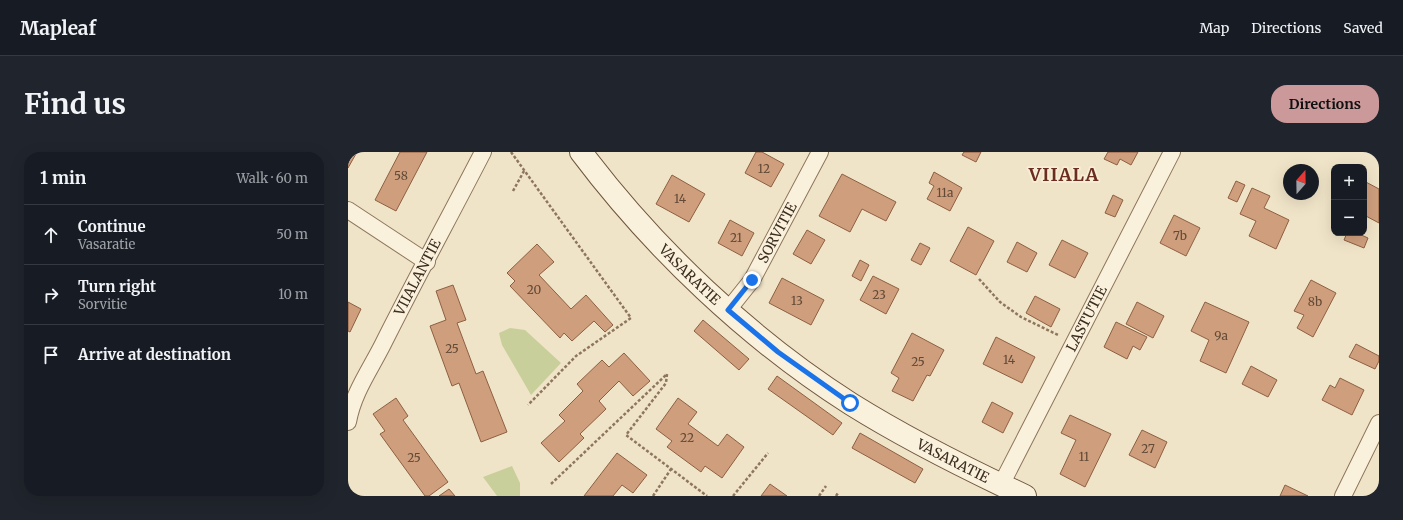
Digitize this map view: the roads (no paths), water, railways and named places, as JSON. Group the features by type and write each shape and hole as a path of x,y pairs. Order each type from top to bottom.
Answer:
{"street":[{"name":"VIIALANTIE","path":"348,422 352,403 362,382 427,262 482,152"},
{"name":"VASARATIE","path":"581,152 620,202 645,229 728,310 778,352 850,403 927,448 1025,496"},
{"name":"SORVITIE","path":"728,310 752,280 820,152"},
{"name":"LASTUTIE","path":"1001,485 1172,152"},
{"path":"348,210 427,262"},
{"path":"1343,496 1379,424"}],"district":[{"name":"VIIALA","path":"1064,175"}]}
